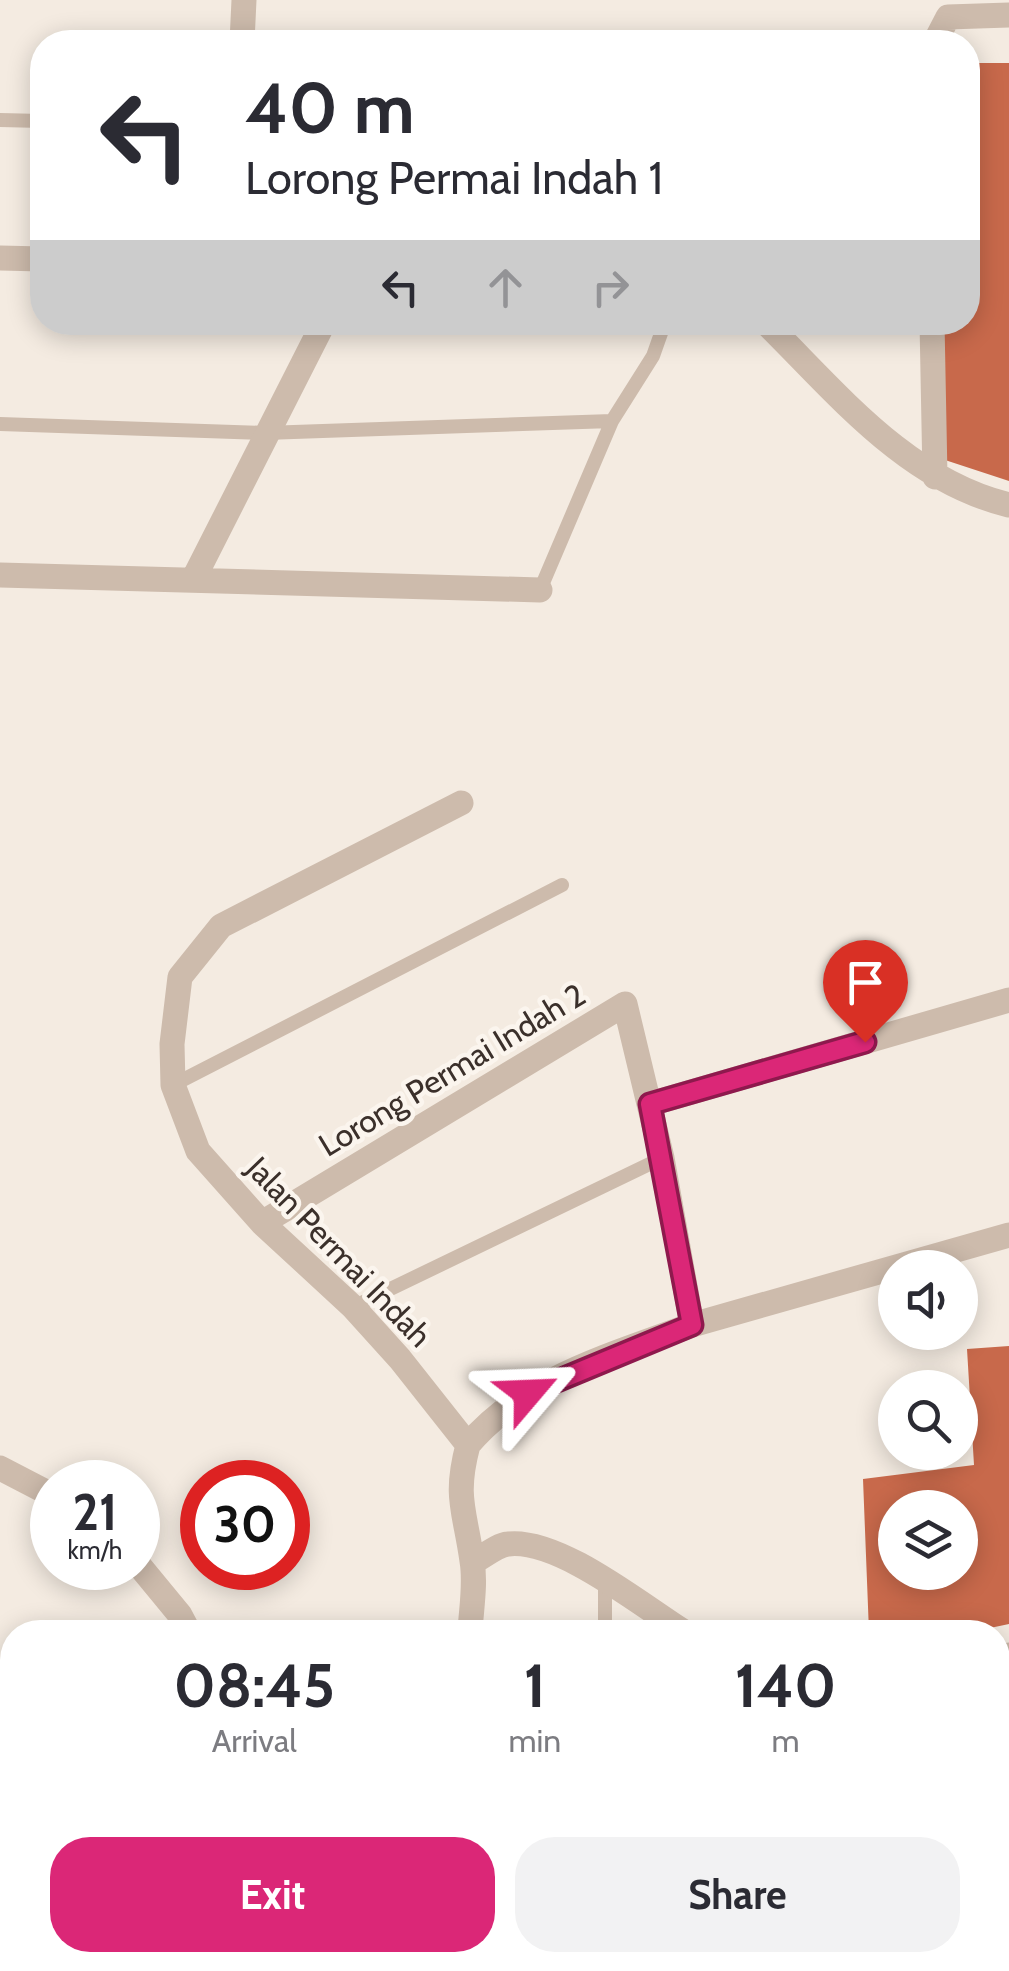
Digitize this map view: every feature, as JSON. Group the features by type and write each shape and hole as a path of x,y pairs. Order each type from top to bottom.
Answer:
{"street":[{"path":"243,30 244,0"},
{"path":"941,30 948,17 1009,15"},
{"path":"0,258 30,259"},
{"path":"193,580 317,335"},
{"path":"778,335 890,445 935,477 1009,506"},
{"path":"932,335 935,477"},
{"path":"0,575 540,590"},
{"name":"Jalan Permai Indah","path":"461,803 221,926 180,977 173,1084 198,1151 262,1223 354,1308 468,1445"},
{"path":"692,1325 650,1104 1009,1000"},
{"name":"Lorong Permai Indah 2","path":"262,1223 625,1004 650,1104"},
{"path":"471,1620 473,1562 458,1483 468,1445 492,1416 528,1393 692,1325 1009,1235"},
{"path":"0,1468 30,1483"},
{"path":"473,1562 506,1544 536,1548 573,1562 664,1620"},
{"path":"159,1590 182,1620"}],"lane":[{"path":"0,120 30,121"},
{"path":"540,590 612,421 653,356 660,335"},
{"path":"0,424 265,433 612,421"},
{"path":"173,1084 562,885"},
{"path":"354,1308 662,1158"},
{"path":"604,1620 606,1584"}],"building":[{"path":"980,63 1009,63 1009,481 945,460 942,335 980,335"},
{"path":"1009,1346 1009,1620 869,1620 863,1479 934,1470 978,1470 978,1370 968,1370 967,1350"}],"route":[{"path":"528,1393 566,1373 692,1325 650,1104 865,1042"}]}
